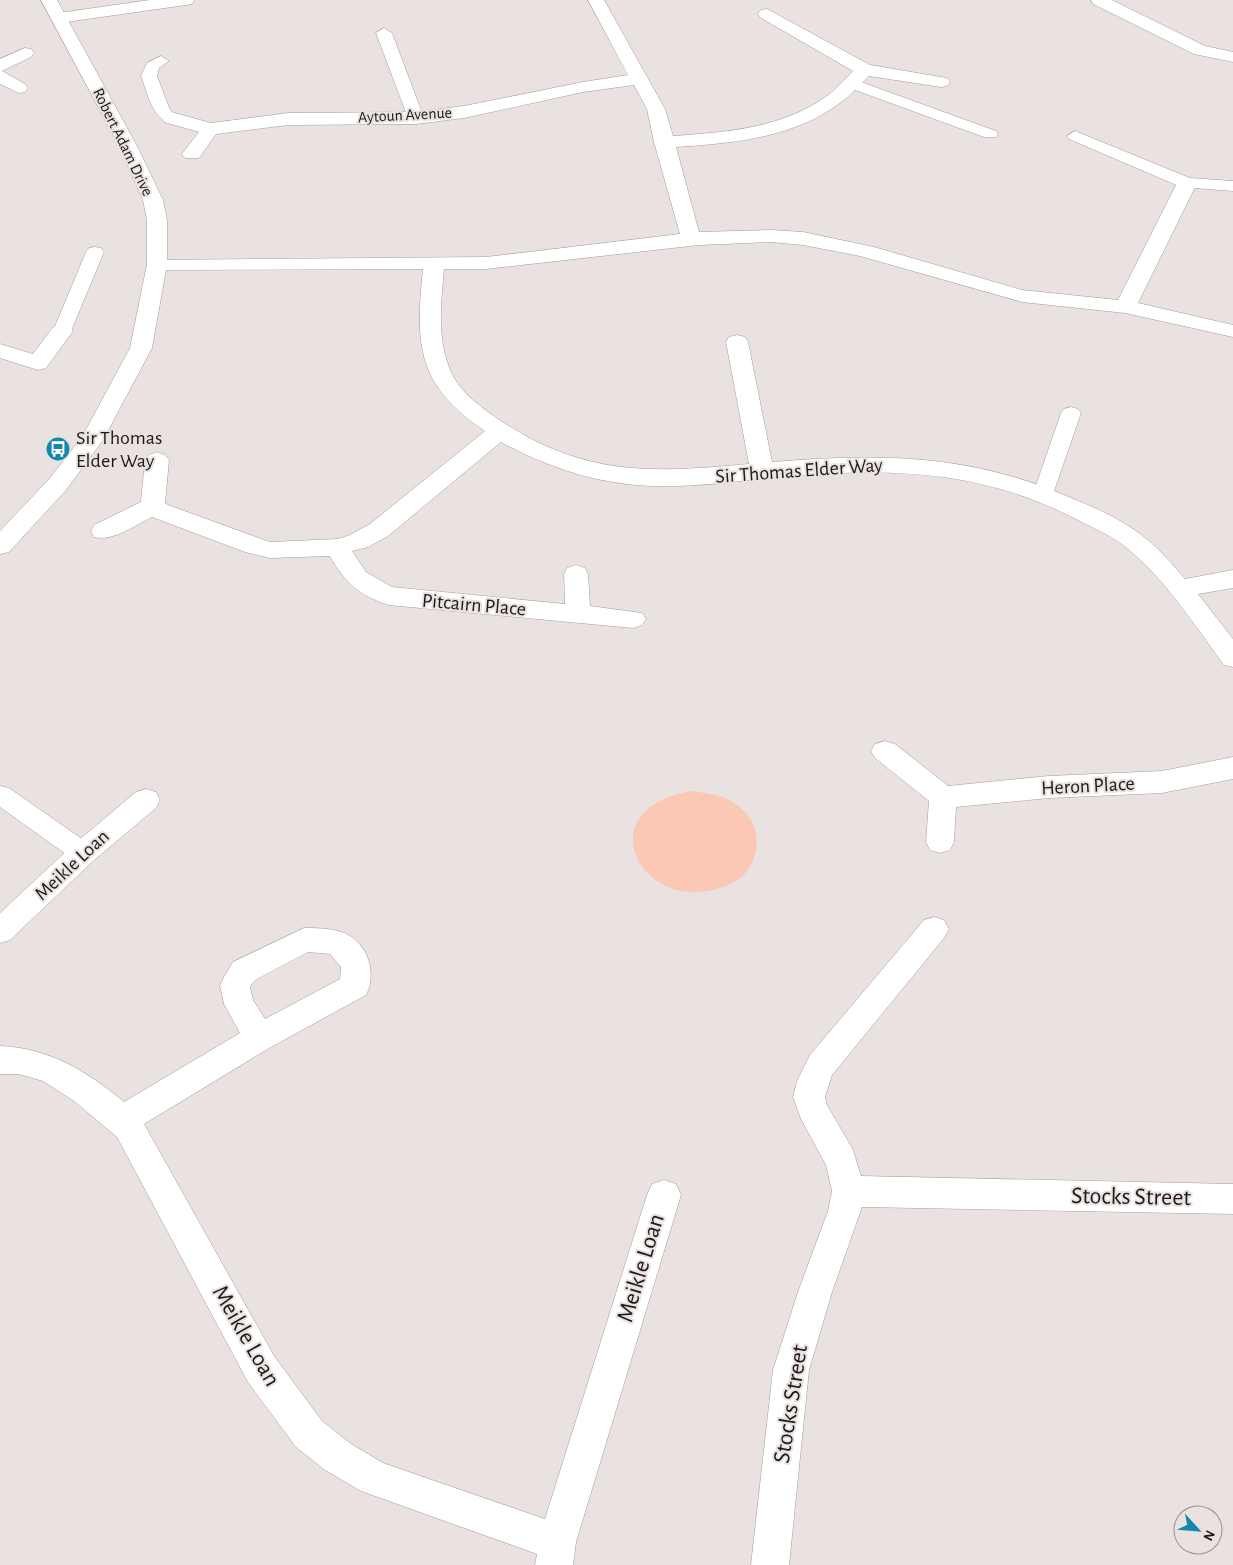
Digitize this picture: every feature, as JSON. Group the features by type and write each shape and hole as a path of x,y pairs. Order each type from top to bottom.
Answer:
{"street":[{"path":"54,9 186,0"},
{"path":"596,0 656,109 663,142 691,240"},
{"path":"1099,0 1200,50 1233,57"},
{"name":"Robert Adam Drive","path":"0,546 58,484 92,440 141,348 156,264 157,220 153,200 129,148 54,9"},
{"path":"767,14 865,70 941,82"},
{"path":"0,66 25,53"},
{"path":"663,142 727,138 776,130 824,106 865,70"},
{"path":"0,76 19,88"},
{"name":"Aytoun Avenue","path":"171,118 210,129 288,119 416,118 464,112 583,87 639,80"},
{"path":"192,154 210,129"},
{"path":"1125,307 1186,183"},
{"path":"156,264 494,263 627,244 771,236 818,241 1023,296 1125,307 1233,330"},
{"name":"Sir Thomas Elder Way","path":"434,263 428,320 438,370 456,396 476,415 500,431 556,458 600,471 643,478 704,477 762,471 888,465 929,467 972,473 1043,494 1131,538 1181,589 1233,658"},
{"path":"0,351 38,363 62,330"},
{"path":"737,342 762,471"},
{"path":"153,506 186,522 254,546 293,551 338,548 359,541 379,530 500,431"},
{"path":"153,506 157,460"},
{"path":"104,532 153,506"},
{"name":"Pitcairn Place","path":"338,548 355,578 369,588 389,596 633,619"},
{"path":"576,574 578,614"},
{"path":"1181,589 1233,579"},
{"path":"885,751 943,797 940,842"},
{"name":"Heron Place","path":"943,797 1049,787 1162,782 1233,768"},
{"name":"Meikle Loan","path":"0,931 84,853 146,800"},
{"name":"Stocks Street","path":"770,1565 791,1370 815,1292 845,1211 849,1191 841,1161 812,1109 809,1097 813,1081 822,1065 934,929"},
{"path":"121,1120 260,1037"},
{"name":"Meikle Loan","path":"0,1060 17,1059 46,1066 101,1102 121,1120 133,1136 261,1369 309,1434 338,1458 374,1478 556,1554 664,1195"},
{"name":"Stocks Street","path":"849,1191 1233,1199"}],"lane":[{"path":"384,33 416,118"},
{"path":"161,61 152,66 149,76 163,112 171,118"},
{"path":"850,83 990,134"},
{"path":"1075,136 1186,183 1233,186"},
{"path":"62,330 95,252"},
{"path":"1043,494 1072,412"},
{"path":"2,795 84,853"}],"shaded area":[{"path":"692,791 720,796 739,806 752,822 756,832 756,852 746,872 737,881 717,889 689,892 665,886 647,873 636,855 633,836 641,817 660,801"}],"place":[{"name":"Sir Thomas Elder Way","path":"58,449"}]}
